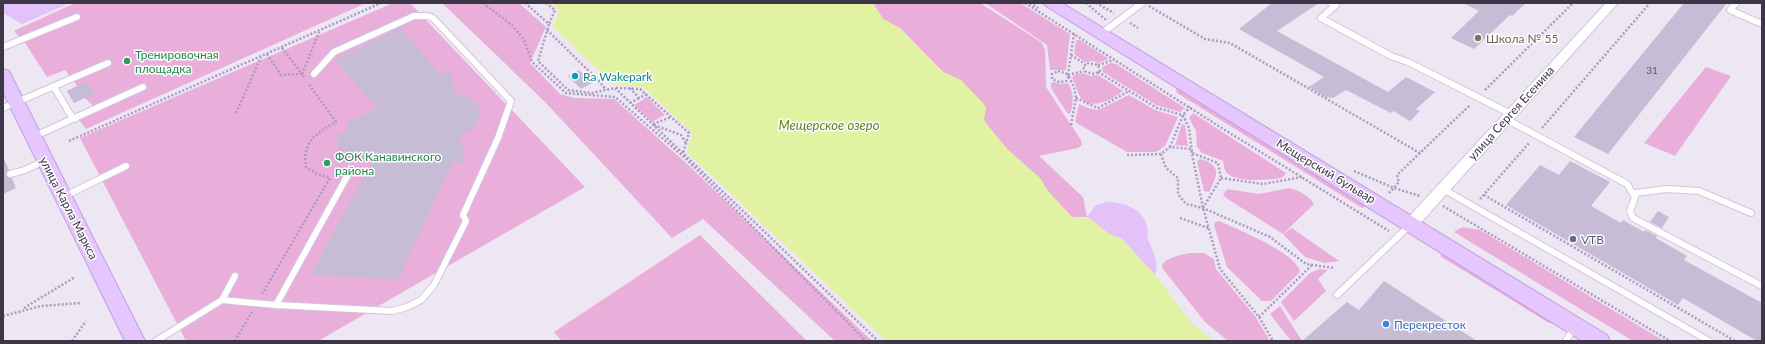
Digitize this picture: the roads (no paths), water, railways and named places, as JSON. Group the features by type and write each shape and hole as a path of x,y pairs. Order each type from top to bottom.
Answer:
{"main road":[{"name":"Мещерский бульвар","path":"1050,3 1101,34 1405,230 1570,333 1600,341"},
{"name":"улица Карла Маркса","path":"3,76 7,106 33,137 135,341"}],"street":[{"name":"улица Сергея Есенина","path":"1405,230 1612,3"}],"lane":[{"path":"1101,34 1143,3"},
{"path":"1331,3 1336,5 1321,18 1391,56 1408,62 1509,116 1536,135 1627,184 1635,193 1636,199 1630,211 1633,218 1762,286"},
{"path":"1736,3 1730,10 1762,24"},
{"path":"222,300 257,304 392,310 409,307 421,300 434,285 466,221 463,215 498,138 511,101 433,18 427,16 414,16 334,52 314,74"},
{"path":"3,47 77,17"},
{"path":"7,106 108,63"},
{"path":"54,87 70,114 76,119"},
{"path":"33,137 76,119 142,87"},
{"path":"10,174 22,171 45,161"},
{"path":"63,197 126,166"},
{"path":"276,305 350,171"},
{"path":"1443,189 1709,341"},
{"path":"1635,193 1667,189 1699,191 1751,213"},
{"path":"1337,295 1405,230"},
{"path":"156,341 222,300 234,276"}],"water":[{"name":"Мещерское озеро","path":"552,3 873,3 883,19 901,29 941,71 961,80 983,103 986,107 984,119 986,124 1008,150 1040,178 1047,190 1072,217 1091,219 1109,234 1122,239 1155,275 1193,325 1215,341 886,341 687,152 692,133 643,87 614,85 553,27 559,10"}],"place":[{"name":"Школа № 55","path":"1478,38"},
{"name":"Тренировочная площадка","path":"127,61"},
{"name":"Ra Wakepark","path":"575,76"},
{"name":"ФОК Канавинского района","path":"327,163"},
{"name":"VTB","path":"1573,239"},
{"name":"Перекресток","path":"1386,324"}]}
